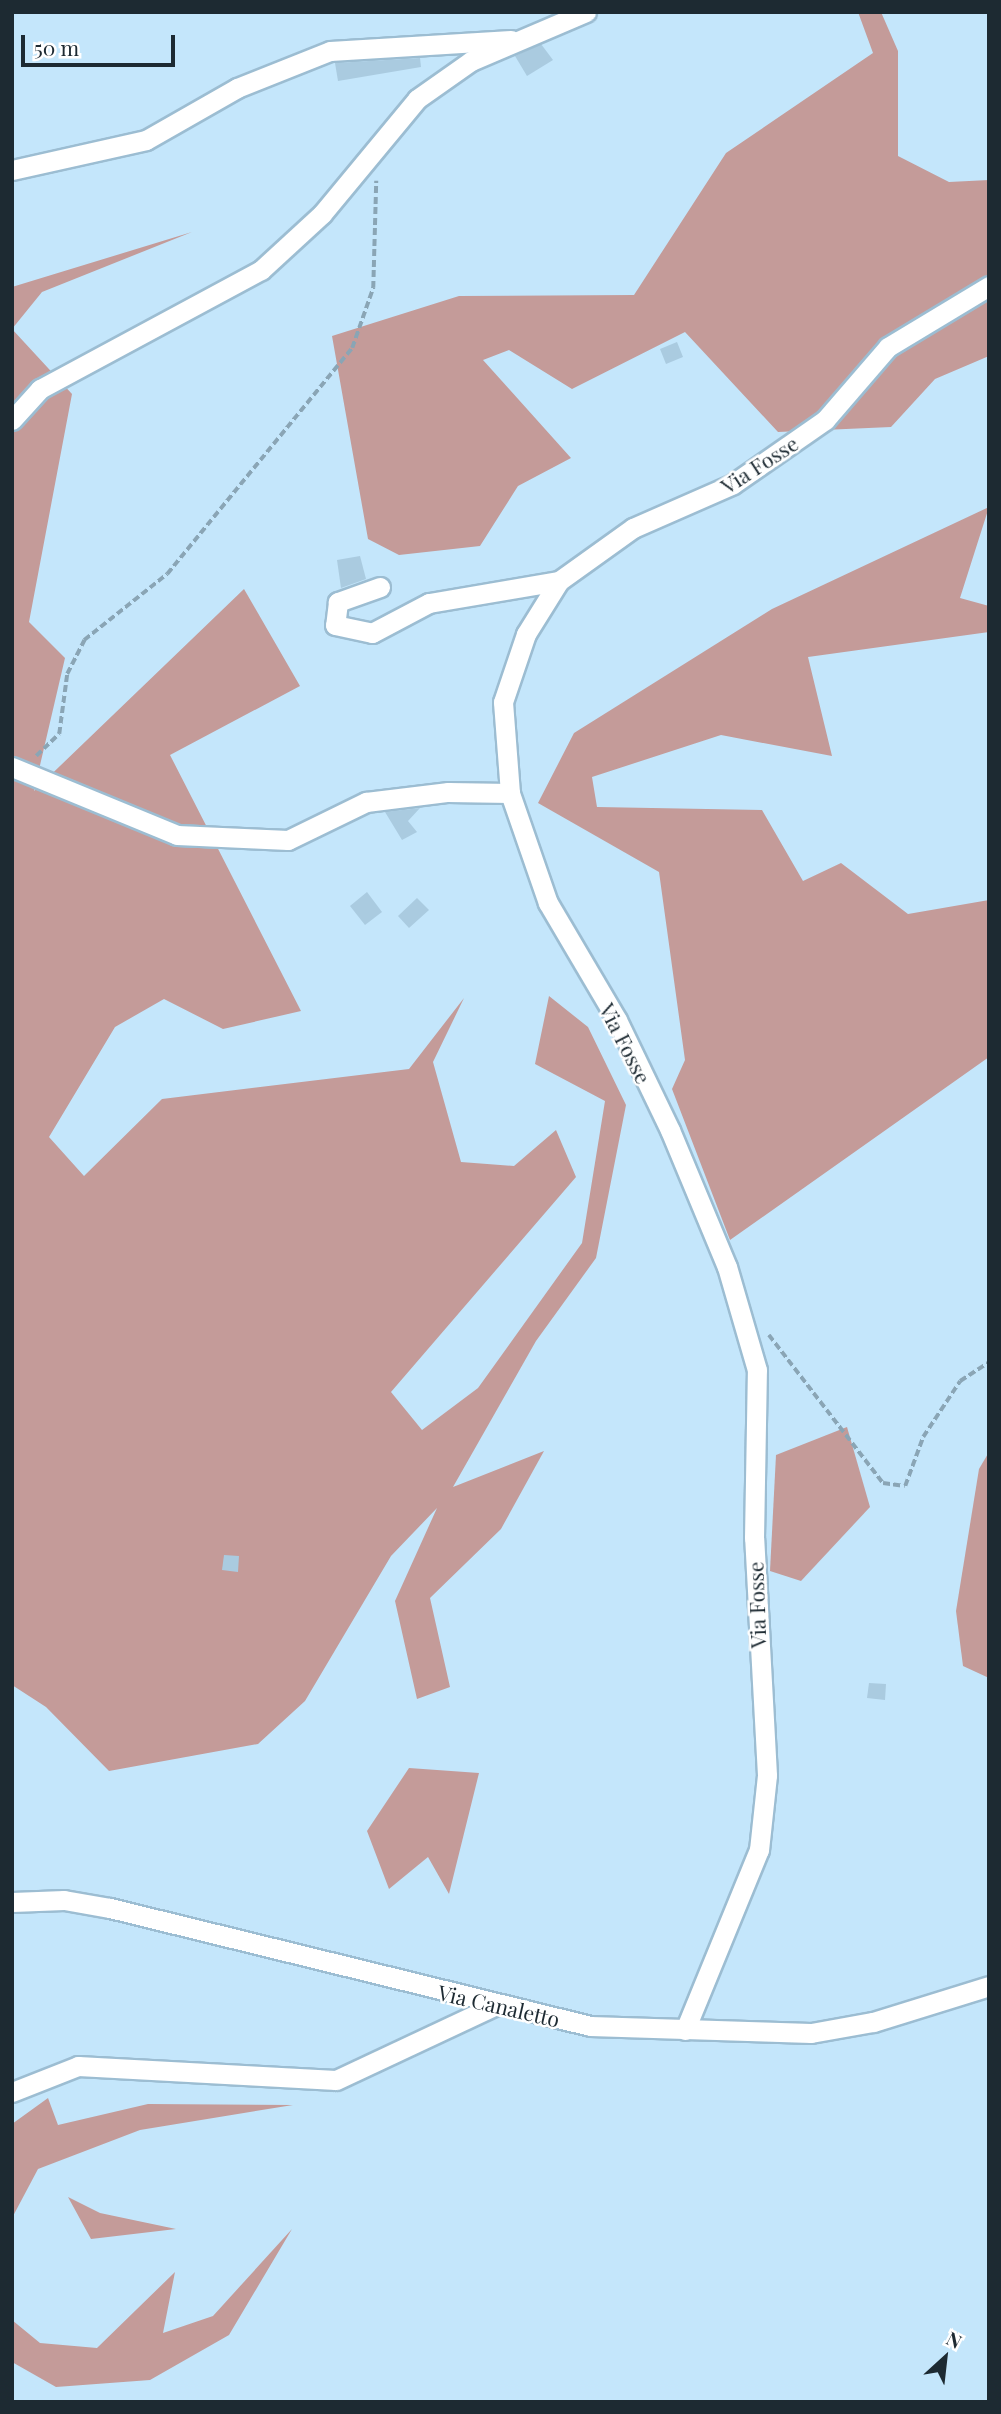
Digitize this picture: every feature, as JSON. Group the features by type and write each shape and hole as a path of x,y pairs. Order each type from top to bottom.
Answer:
{"street":[{"path":"12,420 40,389 261,270 376,154 417,99 471,61 586,12"},
{"path":"12,170 146,140 237,88 330,51 519,40"},
{"name":"Via Fosse","path":"685,2030 760,1838 767,1775 754,1538 757,1370 727,1267 670,1130 617,1020 548,903 510,793 503,702 526,634 559,581 633,528 733,484 825,421 888,347 989,286"},
{"path":"380,587 338,602 335,625 372,633 429,603 559,581"},
{"path":"16,769 177,835 288,840 366,803 448,792 510,793"},
{"name":"Via Canaletto","path":"12,1902 64,1900 110,1908 590,2026 782,2035 841,2030 989,1986"},
{"path":"12,2092 78,2066 336,2080 496,2005"}],"path":[{"path":"16,769 59,734 67,674 84,640 167,574 352,348 373,288 376,154"},
{"path":"760,1325 883,1483 905,1486 923,1437 960,1381 989,1363"}],"shaded area":[{"path":"858,12 881,12 898,51 898,156 949,182 989,180 989,356 935,379 891,427 778,432 685,332 572,389 509,350 483,360 571,458 518,486 480,546 399,555 368,539 332,336 459,296 634,295 726,153 873,53"},
{"path":"192,232 42,292 12,329 12,287"},
{"path":"12,329 72,394 29,622 65,658 34,791 244,589 300,686 170,755 301,1011 223,1029 164,999 115,1027 49,1137 84,1176 162,1099 409,1069 464,998 433,1062 461,1162 514,1166 556,1130 576,1177 391,1392 422,1430 478,1388 582,1243 605,1101 535,1064 549,996 588,1027 626,1105 596,1258 536,1341 453,1487 544,1451 501,1529 430,1598 450,1687 417,1699 395,1601 437,1508 391,1556 305,1701 258,1744 109,1771 46,1707 12,1685"},
{"path":"989,507 960,598 989,606 989,632 808,657 832,756 721,735 592,777 597,807 762,810 803,881 841,863 908,914 989,900 989,1057 730,1240 672,1089 685,1060 659,872 538,803 574,733 772,609"},
{"path":"847,1427 870,1507 801,1581 770,1571 776,1455"},
{"path":"989,1452 989,1678 963,1666 956,1611 979,1469"},
{"path":"409,1768 479,1773 449,1894 428,1857 389,1889 367,1831"},
{"path":"48,2098 58,2125 148,2104 293,2105 140,2130 38,2169 12,2218 12,2124"},
{"path":"68,2197 100,2213 176,2229 91,2239"},
{"path":"292,2229 229,2335 150,2380 56,2387 12,2362 12,2320 40,2343 97,2348 175,2272 163,2333 213,2316"}],"building":[{"path":"541,44 553,60 527,76 515,56"},
{"path":"420,58 421,67 338,81 335,63"},
{"path":"677,342 683,357 666,364 660,349"},
{"path":"360,556 366,579 341,588 337,560"},
{"path":"420,808 408,821 417,832 402,840 385,812"},
{"path":"367,892 382,912 365,925 350,906"},
{"path":"417,898 429,910 409,928 398,916"},
{"path":"224,1555 239,1556 238,1572 222,1570"},
{"path":"869,1683 886,1684 885,1700 867,1698"}]}
